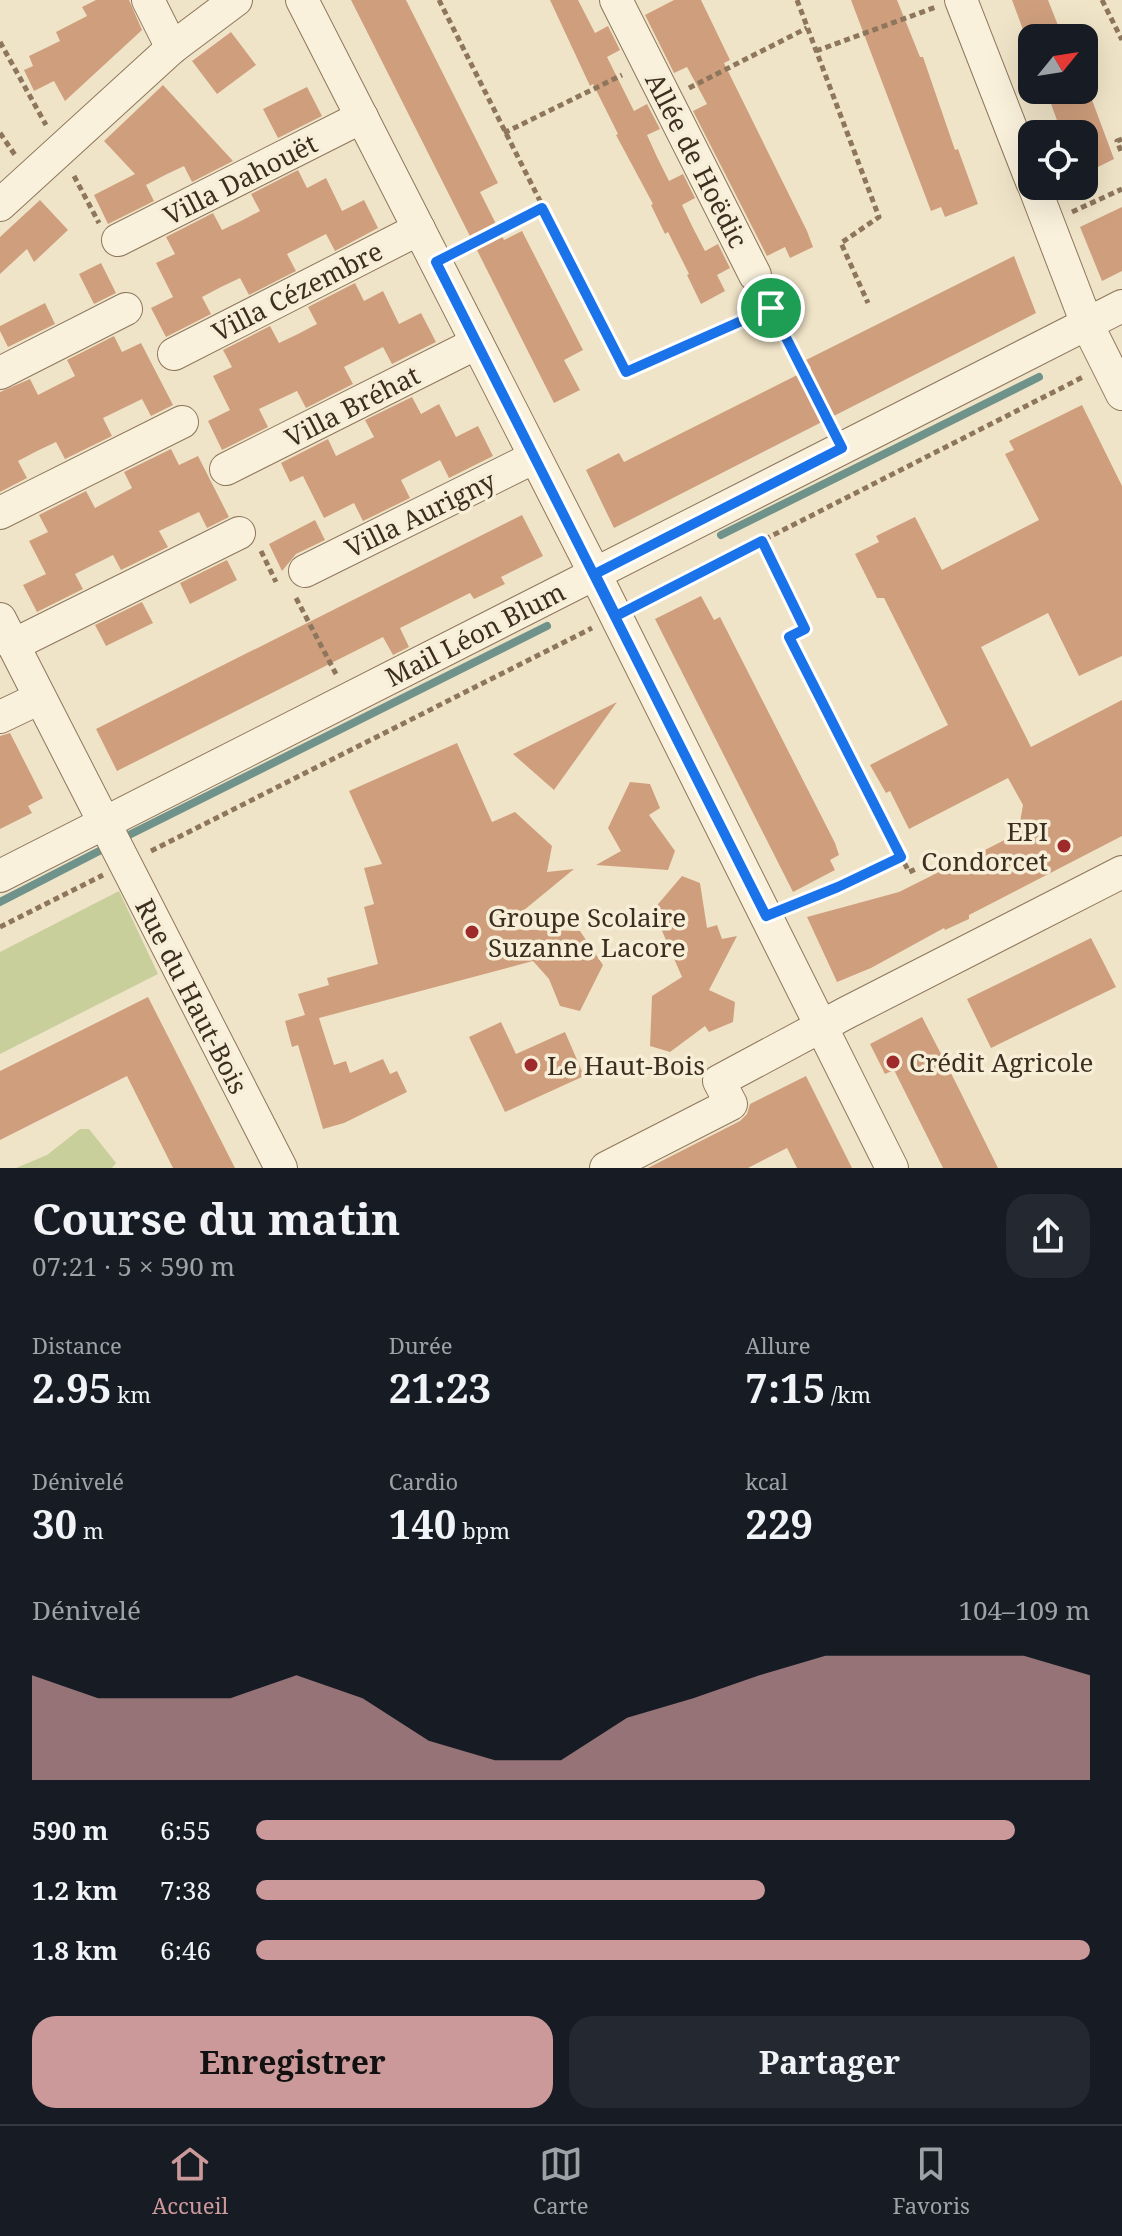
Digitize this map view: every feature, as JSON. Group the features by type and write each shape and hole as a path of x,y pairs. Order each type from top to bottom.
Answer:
{"street":[{"path":"148,0 174,46"},
{"path":"154,0 174,46"},
{"path":"0,205 174,46 236,0"},
{"path":"302,0 595,574 892,1168"},
{"name":"Allée de Hoëdic","path":"616,0 755,275"},
{"path":"951,2 1018,151"},
{"name":"Villa Dahouët","path":"118,240 362,117"},
{"path":"1039,200 1087,324 1122,394"},
{"name":"Villa Cézembre","path":"174,354 419,229"},
{"name":"Mail Léon Blum","path":"0,876 1122,306"},
{"path":"0,373 126,309"},
{"name":"Villa Bréhat","path":"226,469 477,343"},
{"path":"0,513 182,422"},
{"name":"Villa Aurigny","path":"305,571 535,457"},
{"path":"7,632 239,533"},
{"name":"Rue du Haut-Bois","path":"7,632 281,1168"},
{"path":"0,717 40,698"},
{"path":"606,1168 731,1104 719,1081 1122,872"}],"path":[{"path":"439,0 626,372 771,308"},
{"path":"797,0 879,217 841,243 868,303"},
{"path":"1102,0 1122,40"},
{"path":"816,51 951,2"},
{"path":"667,99 807,28"},
{"path":"0,42 60,151"},
{"path":"504,133 648,62"},
{"path":"1122,139 1117,141 1122,154"},
{"path":"1048,223 1122,189"},
{"path":"436,262 542,208"},
{"name":"Allée de Hoëdic","path":"755,275 842,448"},
{"path":"0,927 1108,365"},
{"path":"762,541 805,629 789,637 909,872 918,868"},
{"path":"766,916 901,857"}],"green space":[{"path":"119,891 158,974 0,1054 0,952"},
{"path":"80,1129 89,1129 116,1163 112,1168 16,1168 47,1155"}],"building":[{"path":"96,0 129,0 142,30 65,101 54,81 34,91 24,70 33,66 29,56 60,41 56,32 87,16 82,7"},
{"path":"351,0 406,0 498,183 480,192 504,240 522,231 583,350 564,360 580,390 554,403"},
{"path":"550,0 578,0 595,33 608,26 620,50 607,57 634,111 647,104 660,129 647,135 669,181 683,174 695,198 682,205 693,228 705,251 718,244 730,268 717,275 725,291 701,304 689,274 668,232 665,234 653,204 593,84 590,86"},
{"path":"674,0 701,0 730,60 724,63 813,247 790,258 785,247 767,256 693,111 707,104 687,67 674,73 645,15"},
{"path":"851,0 897,0 920,57 923,57 955,150 958,149 978,204 945,217 941,207 931,211"},
{"path":"1012,0 1048,0 1057,24 1021,24"},
{"path":"231,32 256,65 217,94 192,61"},
{"path":"163,85 233,161 192,182 184,166 165,175 146,185 154,201 108,224 94,195 135,174 104,141"},
{"path":"307,87 322,116 278,138 263,109"},
{"path":"1051,104 1093,104 1114,159 1098,167 1098,120 1057,120"},
{"path":"298,170 307,188 326,178 342,211 364,200 378,228 335,251 326,234 287,254 296,271 249,295 240,278 221,287 202,297 211,314 166,337 151,308 173,297 156,263 175,254 166,237 213,213 222,230 241,221 260,211 251,194"},
{"path":"40,200 68,230 34,262 27,249 0,274 0,237"},
{"path":"1122,207 1122,271 1102,281 1080,227"},
{"path":"1014,256 1036,313 614,528 586,470 619,453 624,462 811,368 806,360"},
{"path":"101,263 116,293 94,304 79,274"},
{"path":"355,283 364,301 383,291 399,324 421,313 436,342 392,364 383,347 344,367 353,384 306,408 297,391 259,409 268,427 222,450 208,421 230,410 213,376 232,367 223,350 270,326 279,343 298,334 317,324 308,307"},
{"path":"45,303 55,324 8,347 0,326"},
{"path":"114,336 122,352 141,343 173,405 151,416 142,399 103,418 112,436 65,459 56,442 37,451 18,461 27,478 0,492 0,392 30,379 38,395 75,376 67,360"},
{"path":"412,397 421,414 439,404 456,437 478,426 493,456 449,478 440,460 401,480 410,498 363,521 354,503 324,518 303,476 290,482 281,463 328,439 336,456 374,437 365,420"},
{"path":"1082,405 1122,486 1122,656 1079,676 1048,613 981,647 1031,747 1122,700 1122,836 969,915 969,919 944,928 871,968 837,982 807,917 899,892 953,862 954,866 1018,833 1023,805 1008,778 909,829 890,791 886,793 870,765 948,725 884,598 877,598 855,554 879,542 876,536 915,517 942,570 1039,520 1005,454 1014,450 1009,441"},
{"path":"171,449 179,465 198,456 229,517 207,528 199,512 159,531 168,547 121,570 113,555 75,574 83,589 37,612 23,585 46,574 29,541 48,532 39,515 86,491 95,508 132,488 124,472"},
{"path":"522,515 543,556 501,577 505,584 474,599 470,593 400,628 409,647 393,655 383,637 117,771 96,729"},
{"path":"315,520 325,540 296,554 282,571 269,544"},
{"path":"227,560 237,580 190,604 180,583"},
{"path":"701,596 714,620 720,617 839,855 830,860 835,870 793,892 655,619"},
{"path":"142,602 153,623 106,646 95,625"},
{"path":"617,702 554,790 513,754"},
{"path":"10,733 43,798 28,806 32,813 0,829 0,736"},
{"path":"457,743 492,822 515,812 552,846 547,872 574,869 501,929 580,931 603,965 580,1011 560,1006 549,979 533,961 319,1018 334,1065 346,1061 350,1073 383,1059 390,1074 397,1071 407,1092 344,1123 323,1129 298,1045 292,1047 285,1021 305,1015 298,994 329,985 327,978 378,964 364,907 374,904 364,868 382,864 349,791"},
{"path":"630,782 650,784 660,808 649,815 675,851 668,870 596,865 621,851 608,828"},
{"path":"682,876 700,883 707,928 717,925 722,939 737,936 709,990 735,1002 733,1022 709,1032 705,1026 670,1052 650,1046 652,996 682,977 653,910"},
{"path":"1091,938 1116,987 991,1048 967,999"},
{"path":"148,997 235,1168 173,1168 127,1076 0,1140 0,1071"},
{"path":"922,1017 998,1168 943,1168 894,1070 885,1074 870,1044"},
{"name":"Le Haut-Bois","path":"501,1022 516,1054 565,1032 584,1076 505,1112 469,1037"},
{"path":"806,1076 852,1168 797,1168 787,1148 748,1168 648,1168 740,1121 747,1114 750,1104"}],"waterway":[{"path":"721,535 1039,377"},
{"path":"119,840 547,626"},
{"path":"0,902 107,847"}],"place":[{"name":"EPI Condorcet","path":"1064,846"},
{"name":"Groupe Scolaire Suzanne Lacore","path":"472,932"},
{"name":"Crédit Agricole","path":"893,1062"},
{"name":"Le Haut-Bois","path":"531,1065"}],"route":[{"path":"542,208 626,372 771,308 842,448 595,574 616,616 762,541 805,629 789,637 901,857 766,916 436,262 542,208"}]}
